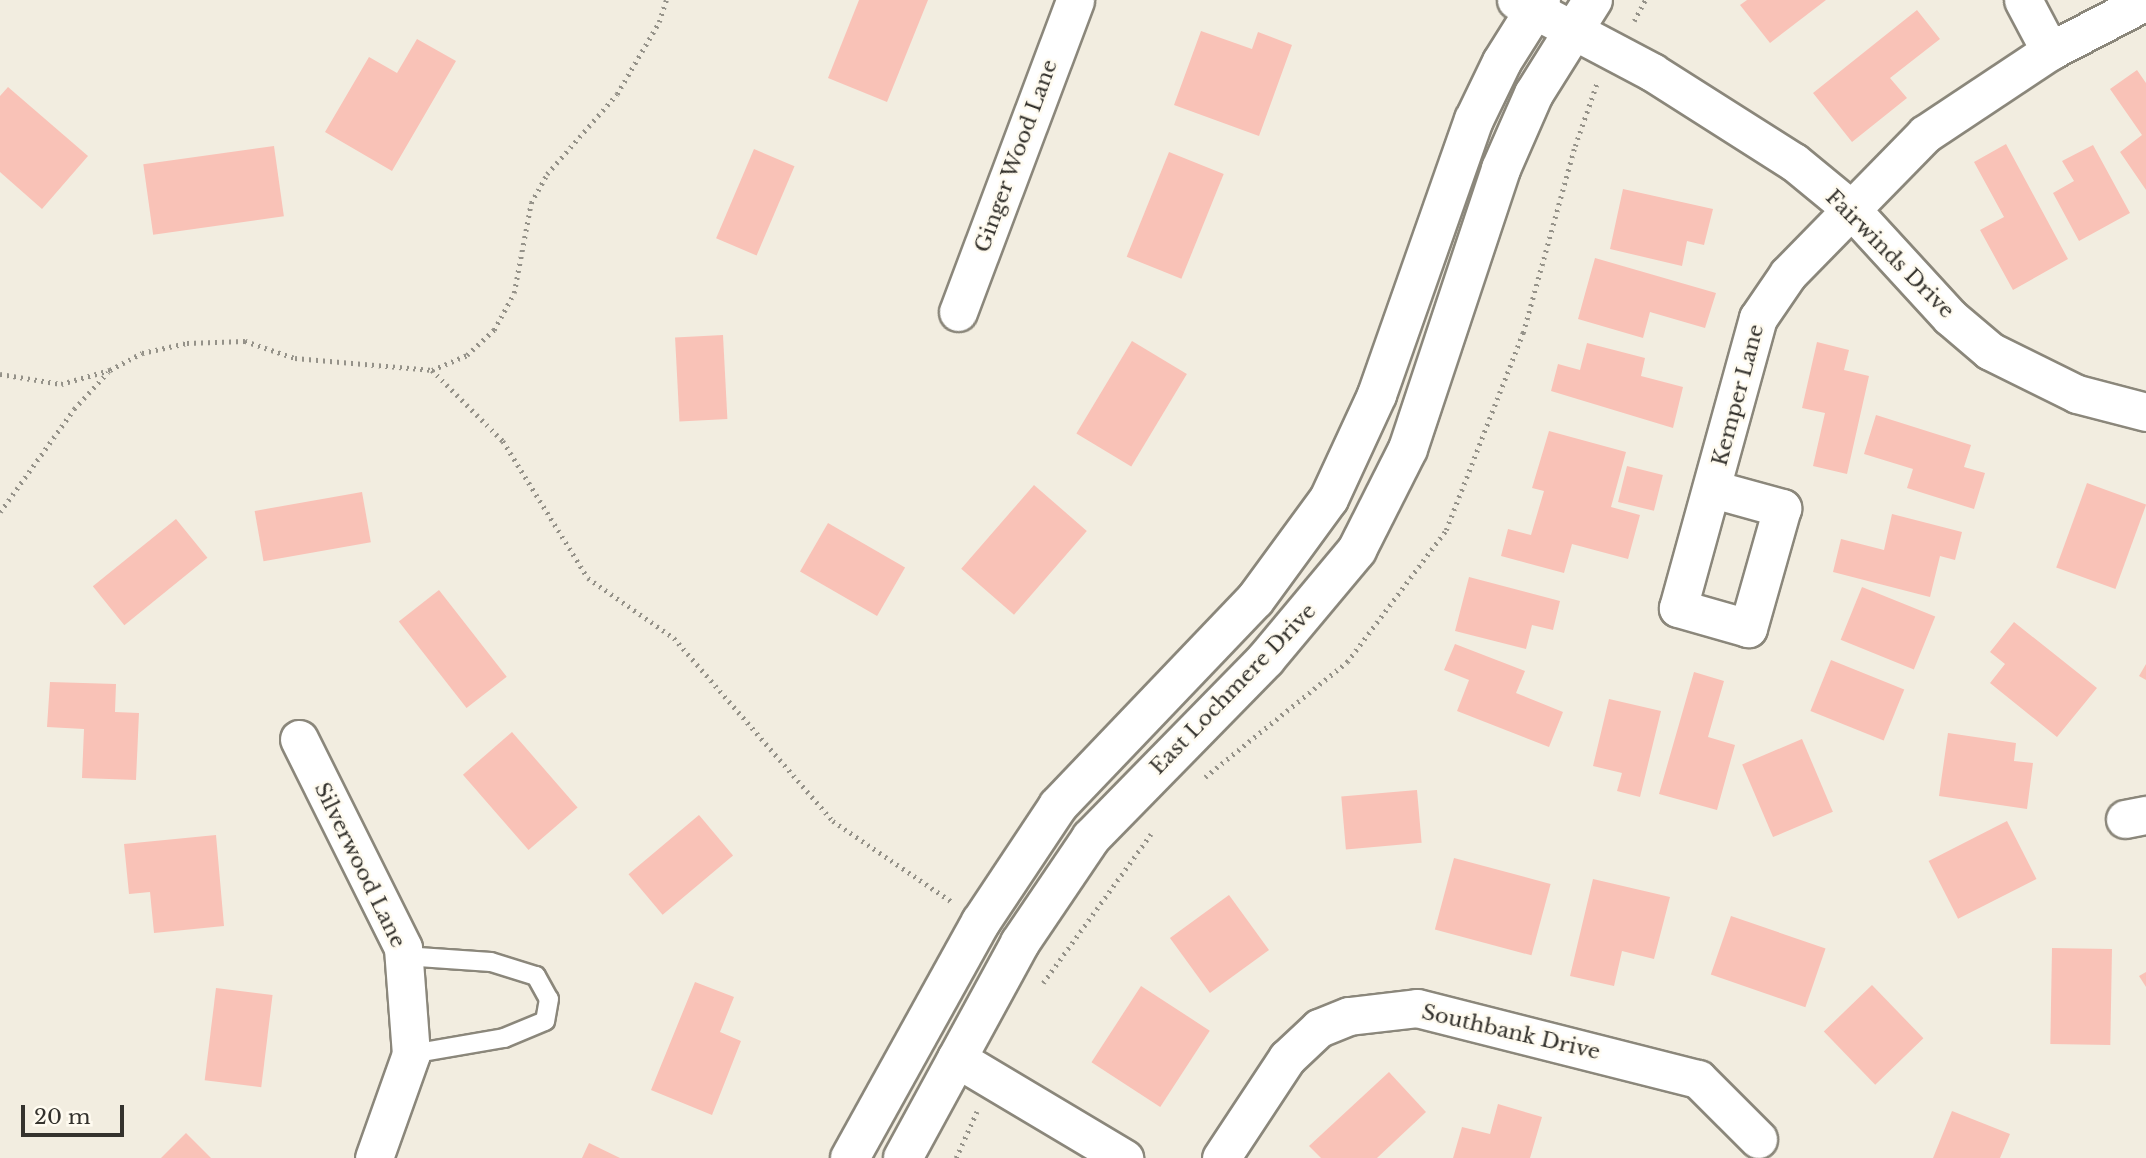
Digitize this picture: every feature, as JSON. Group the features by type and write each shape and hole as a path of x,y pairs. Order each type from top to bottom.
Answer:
{"street":[{"name":"Ginger Wood Lane","path":"958,312 1075,0"},
{"path":"2023,0 2050,51"},
{"name":"Kemper Lane","path":"1713,489 1758,318 1788,274 1925,134 1977,95 2050,51 2146,1"},
{"name":"Fairwinds Drive","path":"1530,3 1583,14 1724,117 1794,163 1850,208 1950,317 1990,351 2077,394 2146,412"},
{"name":"East Lochmere Drive","path":"850,1158 981,922 1058,806 1255,600 1329,499 1377,395 1474,120 1530,3"},
{"name":"East Lochmere Drive","path":"903,1158 1020,943 1091,838 1274,651 1357,550 1408,449 1501,169 1534,94 1583,14"},
{"name":"Silverwood Lane","path":"299,738 404,956 411,1054 374,1158"},
{"name":"Southbank Drive","path":"1221,1158 1287,1058 1319,1028 1349,1016 1417,1008 1698,1079 1758,1139"},
{"path":"956,1058 1124,1158"}],"lane":[{"path":"404,956 491,962 536,976 549,999 545,1021 504,1038 411,1054"}],"path":[{"path":"0,374 61,384 110,370 142,353 187,343 245,341 295,358 432,370 467,355 494,330 514,293 531,203 547,174 617,94 659,22 666,0"},
{"path":"0,512 74,409 110,370"},
{"path":"432,370 503,441 587,578 674,638 833,821 981,922"}],"building":[{"path":"859,0 928,0 887,102 828,78"},
{"path":"1747,0 1826,0 1770,43 1740,5"},
{"path":"1917,10 1940,39 1890,78 1907,98 1852,142 1813,93"},
{"path":"1201,31 1252,49 1258,32 1292,45 1259,136 1174,105"},
{"path":"417,39 456,61 392,171 325,132 369,57 397,73"},
{"path":"2137,70 2146,83 2146,190 2120,152 2142,135 2110,89"},
{"path":"8,87 88,156 42,209 0,172 0,96"},
{"path":"2006,144 2068,259 2013,290 1980,230 2004,217 1974,162"},
{"path":"2093,145 2130,213 2079,241 2053,193 2074,181 2062,161"},
{"path":"274,146 284,216 153,235 143,164"},
{"path":"754,149 795,166 757,255 716,238"},
{"path":"1169,152 1224,174 1181,279 1127,257"},
{"path":"1623,189 1713,209 1704,245 1687,241 1682,266 1610,249"},
{"path":"1595,258 1716,293 1705,328 1650,312 1643,338 1578,319"},
{"path":"723,335 727,419 679,421 675,338"},
{"path":"1132,341 1187,374 1131,467 1076,434"},
{"path":"1817,342 1849,350 1844,370 1869,376 1847,474 1813,466 1825,413 1802,408"},
{"path":"1587,343 1645,358 1641,376 1683,387 1673,428 1551,391 1558,364 1580,370"},
{"path":"1876,415 1971,445 1964,467 1985,473 1974,509 1907,488 1913,469 1864,454"},
{"path":"1549,431 1626,452 1611,507 1640,515 1628,559 1572,544 1564,573 1501,556 1508,529 1531,535 1544,491 1532,488"},
{"path":"1627,466 1663,475 1654,511 1618,502"},
{"path":"2087,483 2146,504 2115,589 2056,568"},
{"path":"1034,485 1087,531 1014,615 961,569"},
{"path":"362,492 371,542 264,561 255,511"},
{"path":"1892,514 1962,532 1955,560 1940,556 1930,597 1833,572 1841,539 1884,550"},
{"path":"176,519 207,558 124,625 93,586"},
{"path":"828,523 905,568 877,616 800,571"},
{"path":"1469,577 1560,601 1553,630 1532,625 1526,649 1455,631"},
{"path":"1862,587 1935,617 1914,669 1841,640"},
{"path":"439,590 507,677 467,708 399,621"},
{"path":"2014,622 2097,688 2057,737 1990,683 2005,664 1990,652"},
{"path":"1455,644 1525,671 1516,693 1563,712 1549,747 1457,711 1469,680 1444,670"},
{"path":"1831,660 1904,690 1884,741 1810,711"},
{"path":"2146,664 2146,680 2139,676"},
{"path":"1694,672 1724,681 1708,737 1735,745 1717,810 1659,794"},
{"path":"50,682 116,684 115,712 139,713 136,780 82,778 84,729 47,727"},
{"path":"1609,699 1661,711 1640,797 1617,791 1622,773 1593,766"},
{"path":"512,732 578,807 529,850 463,775"},
{"path":"1948,733 2016,743 2014,761 2033,763 2027,809 1939,796"},
{"path":"1802,739 1833,812 1773,837 1742,764"},
{"path":"1417,790 1422,843 1346,849 1341,797"},
{"path":"699,815 733,856 663,915 629,874"},
{"path":"2007,821 2037,879 1958,919 1929,861"},
{"path":"216,835 224,926 154,933 150,892 129,894 124,844"},
{"path":"1454,858 1551,884 1531,955 1435,929"},
{"path":"1593,879 1670,897 1654,959 1622,951 1614,986 1570,976"},
{"path":"1229,895 1269,950 1210,993 1170,938"},
{"path":"1731,916 1826,949 1805,1007 1711,975"},
{"path":"2052,948 2112,949 2110,1045 2050,1044"},
{"path":"2146,972 2146,987 2139,976"},
{"path":"695,982 734,997 720,1032 741,1041 712,1115 651,1090"},
{"path":"1872,985 1923,1038 1875,1085 1824,1032"},
{"path":"1141,986 1210,1031 1160,1107 1091,1062"},
{"path":"216,988 273,995 261,1087 205,1080"},
{"path":"1389,1072 1426,1112 1377,1158 1321,1158 1309,1146"},
{"path":"1498,1104 1542,1117 1530,1158 1453,1158 1462,1127 1490,1134"},
{"path":"1952,1111 2010,1134 2000,1158 1933,1158"},
{"path":"186,1133 211,1158 161,1158"},
{"path":"589,1143 620,1158 582,1158"}]}
